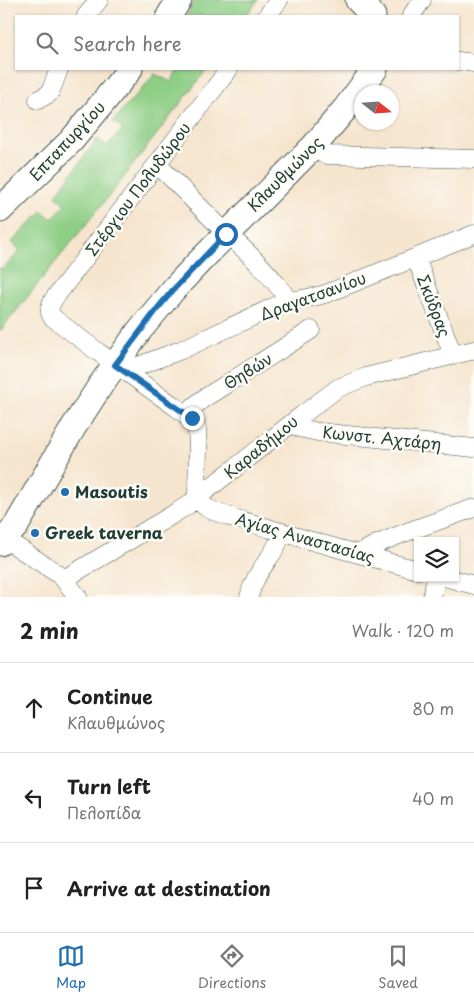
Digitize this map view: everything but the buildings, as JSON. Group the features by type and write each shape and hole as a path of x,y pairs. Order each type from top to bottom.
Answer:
{"main road":[{"path":"170,15 179,0"},
{"path":"358,0 372,15"},
{"name":"Επταπυργίου","path":"0,210 71,141 129,70"},
{"name":"Κλαυθμώνος","path":"2,541 16,526 73,428 120,368 158,308 192,269 222,229 314,146 374,70"}],"street":[{"path":"87,15 99,0"},
{"path":"268,15 278,0"},
{"path":"413,15 422,0"},
{"path":"459,61 474,63"},
{"path":"38,100 50,93 59,70"},
{"name":"Στέργιου Πολυδώρου","path":"120,368 52,318 49,311 54,300 228,70"},
{"path":"314,146 321,153 327,155 474,159"},
{"path":"157,164 268,273 289,301"},
{"name":"Δραγατσανίου","path":"120,368 181,350 289,301 320,295 474,234"},
{"name":"Σκύδρας","path":"416,258 453,355"},
{"name":"Θηβών","path":"187,414 203,399 310,330"},
{"name":"Καραδήμου","path":"64,580 197,498 338,388 349,383 474,350"},
{"path":"120,368 187,414 194,421 197,429 197,498"},
{"name":"Κωνστ. Αχτάρη","path":"292,423 299,428 318,432 474,448"},
{"name":"Αγίας Αναστασίας","path":"197,498 212,510 414,569"},
{"path":"358,554 404,533 474,508"},
{"path":"249,597 256,576 272,554 283,532"},
{"path":"2,541 55,572 78,597"},
{"path":"459,581 474,584"},
{"path":"432,597 435,582"}],"green space":[{"path":"195,0 258,0 247,15 188,15"},
{"path":"177,70 206,70 113,191 0,331 0,267 3,269 20,251 12,242 42,211 52,219 65,205 56,195 97,139 107,146 123,129 113,121 155,74 171,82"}],"place":[{"name":"Masoutis","path":"65,492"},
{"name":"Greek taverna","path":"35,533"}],"route":[{"path":"192,418 115,365 139,331 173,290 226,234"}]}
